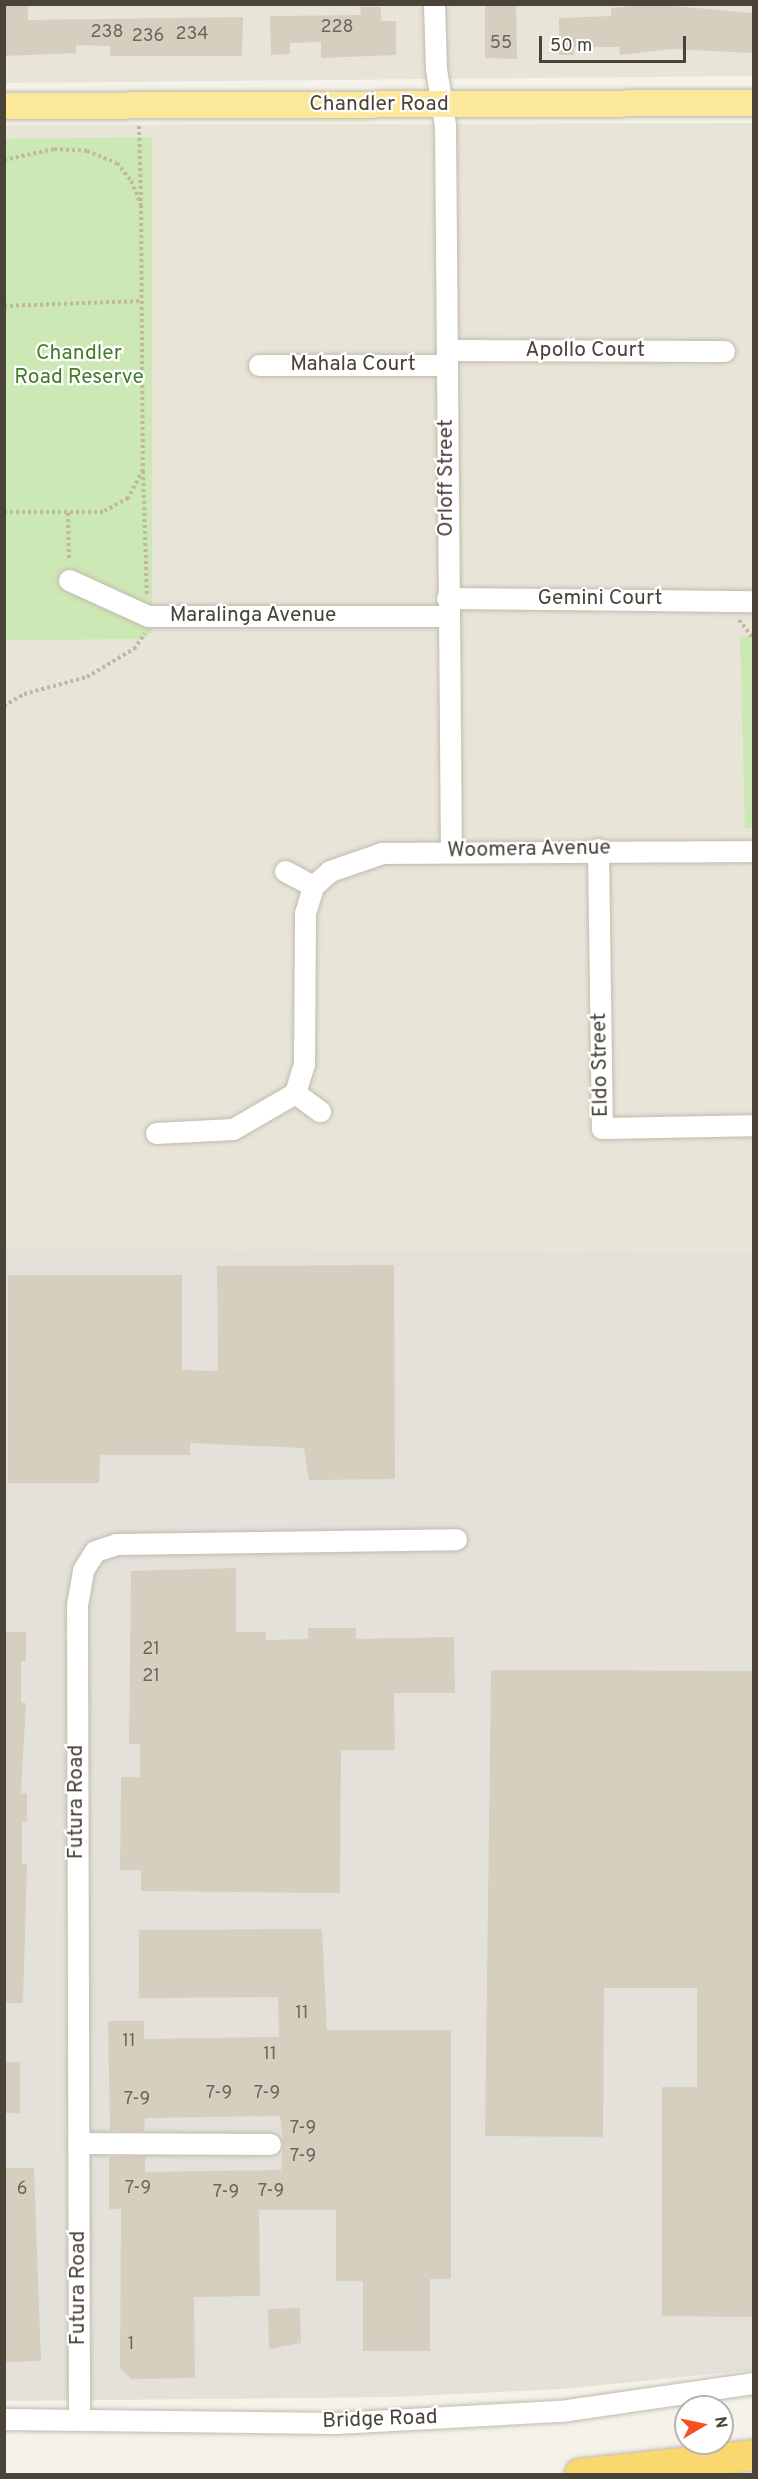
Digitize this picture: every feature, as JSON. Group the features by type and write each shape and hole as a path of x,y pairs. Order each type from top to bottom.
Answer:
{"highway":[{"path":"580,2475 753,2455"}],"main road":[{"name":"Chandler Road","path":"4,106 753,103"}],"street":[{"name":"Orloff Street","path":"434,4 441,105 447,358 446,607 451,851"},
{"name":"Apollo Court","path":"447,358 724,351"},
{"name":"Mahala Court","path":"259,365 447,358"},
{"name":"Maralinga Avenue","path":"69,580 148,616 446,607"},
{"name":"Gemini Court","path":"446,607 753,601"},
{"name":"Woomera Avenue","path":"313,886 330,871 382,853 598,849 753,851"},
{"name":"Eldo Street","path":"598,849 602,1128 753,1125"},
{"path":"156,1133 233,1129 295,1094 304,1064 305,913 313,886 285,871"},
{"path":"295,1094 320,1111"},
{"name":"Futura Road","path":"79,2420 76,1605 82,1570 95,1551 116,1544 456,1539"},
{"path":"78,2143 270,2144"},
{"name":"Bridge Road","path":"4,2420 336,2423 525,2413 753,2383"}],"path":[{"path":"4,706 24,694 87,677 134,649 143,639 148,616 143,471 141,105"},
{"path":"4,160 54,149 87,151 117,163 141,205"},
{"path":"4,306 141,301"},
{"path":"4,512 103,512 128,498 143,471"},
{"path":"68,513 69,580"}],"shaded area":[{"path":"4,5 753,5 753,76 5,83"},
{"path":"753,123 753,1252 5,1247 4,125"},
{"path":"5,1247 753,1252 753,2370 564,2389 392,2397 5,2401"}],"green space":[{"name":"Chandler Road Reserve","path":"152,137 152,631 144,639 5,640 4,139"},
{"path":"753,636 754,828 745,828 740,637"}],"building":[{"path":"4,4 28,4 28,20 243,17 242,56 110,56 110,46 76,45 76,53 4,56"},
{"path":"485,4 516,4 517,59 485,58"},
{"path":"651,4 753,13 753,53 672,49 620,55 619,47 574,47 574,55 559,55 559,18 611,16 611,8"},
{"path":"360,7 381,7 381,21 396,21 396,55 321,58 321,42 290,43 290,54 271,55 270,16 361,15"},
{"path":"394,1265 395,1479 309,1480 304,1448 190,1443 190,1455 100,1455 99,1483 8,1483 8,1275 182,1275 182,1370 218,1371 217,1266"},
{"path":"236,1568 236,1632 266,1632 266,1640 308,1639 308,1628 356,1628 356,1639 454,1637 455,1693 394,1693 395,1750 341,1750 340,1893 141,1891 141,1870 120,1870 121,1777 140,1777 140,1744 129,1744 131,1571"},
{"path":"4,1632 26,1632 26,1661 21,1661 21,1703 26,1703 21,1793 27,1793 27,1822 22,1822 22,1864 27,1864 23,2003 4,2003"},
{"path":"491,1670 753,1671 753,2317 662,2316 662,2087 697,2087 697,1988 604,1988 603,2137 485,2136"},
{"path":"322,1929 327,2030 451,2030 451,2279 430,2279 430,2351 363,2351 363,2281 336,2281 336,2210 259,2210 260,2296 194,2297 195,2378 131,2379 120,2368 121,2209 109,2209 109,2157 145,2156 145,2172 281,2170 283,2145 280,2116 145,2118 144,2131 110,2130 108,2021 144,2021 144,2039 279,2037 278,1997 139,1998 139,1930"},
{"path":"4,2062 20,2062 20,2113 4,2113"},
{"path":"4,2168 34,2168 41,2361 4,2362"},
{"path":"300,2308 301,2343 269,2349 268,2309"}]}
